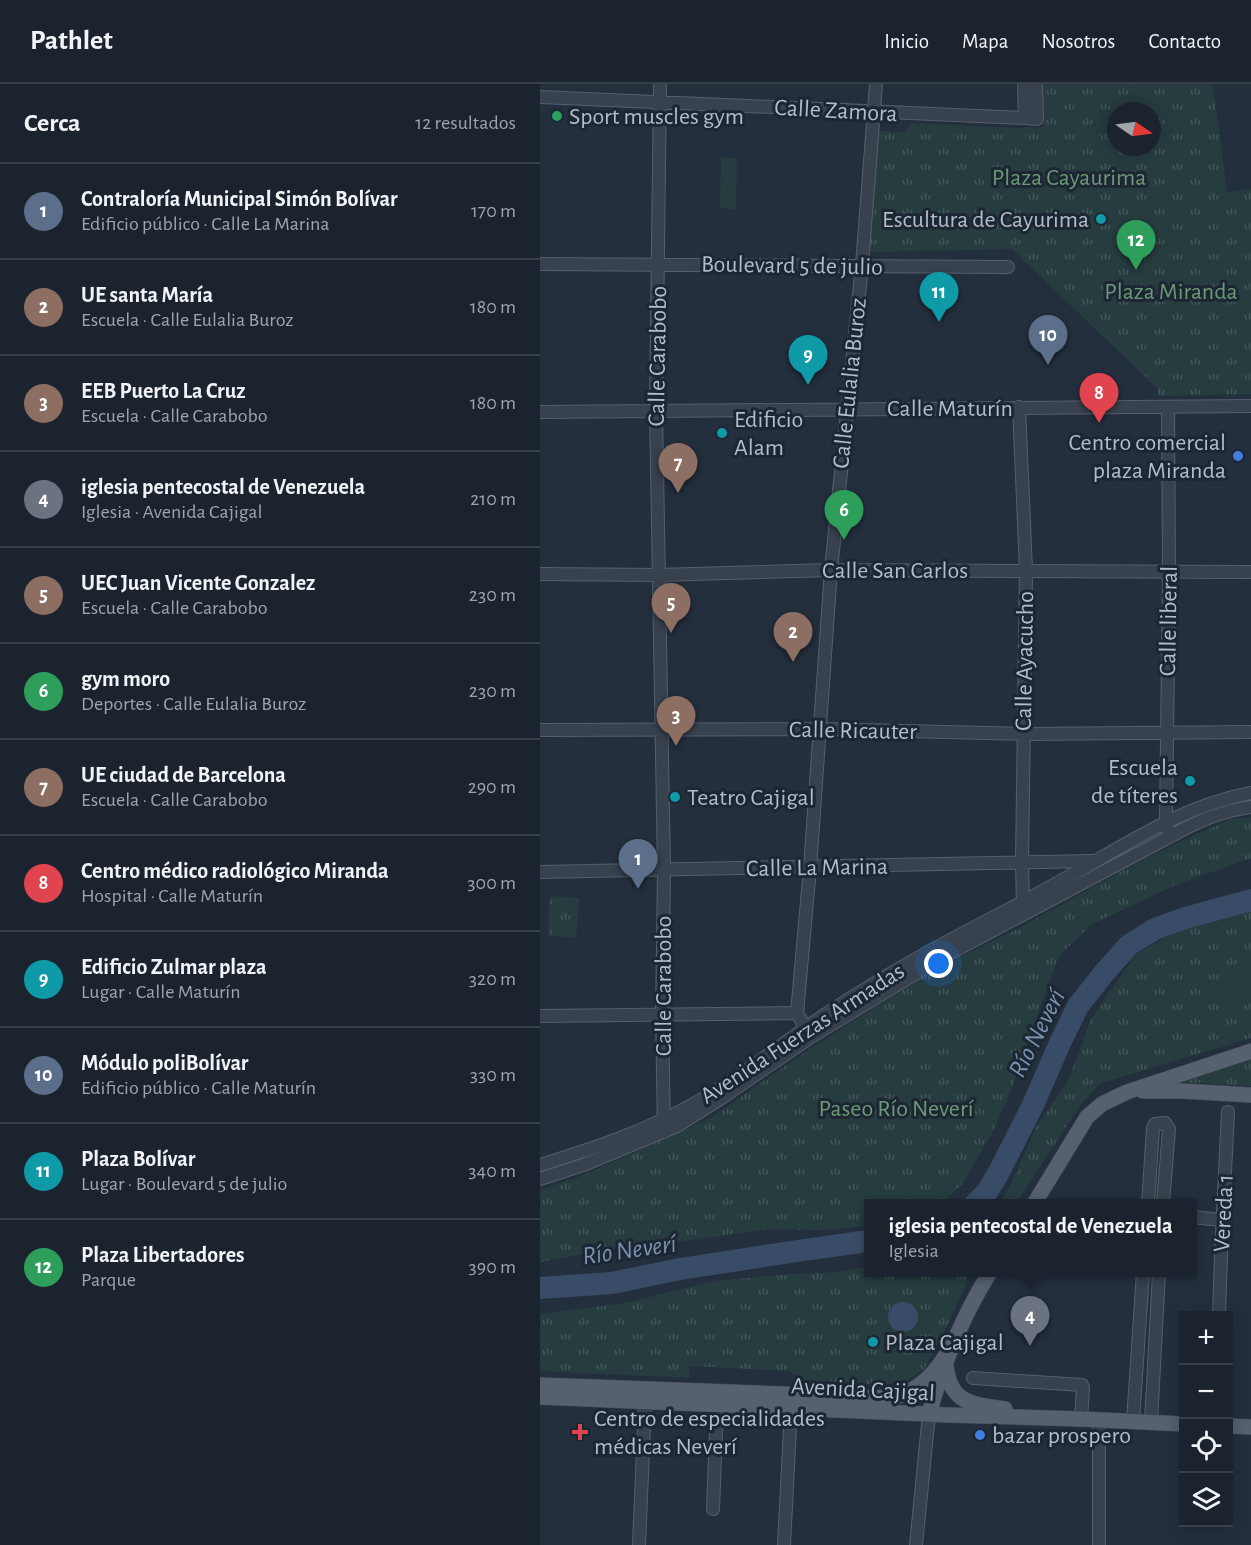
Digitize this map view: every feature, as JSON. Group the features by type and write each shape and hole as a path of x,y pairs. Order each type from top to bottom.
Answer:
{"main road":[{"path":"1036,1199 1087,1117 1102,1104 1127,1092 1251,1051"},
{"path":"1127,1092 1182,1091 1251,1095"},
{"path":"929,1414 951,1347 987,1277"},
{"name":"Avenida Cajigal","path":"540,1385 890,1398 902,1396 924,1382 942,1362 951,1347"},
{"path":"946,1362 950,1385 962,1399 1002,1409 1076,1419"},
{"name":"Avenida Cajigal","path":"540,1397 1179,1424"},
{"path":"1233,1426 1251,1427"}],"street":[{"name":"Calle Carabobo","path":"660,84 656,410 664,870 663,1126"},
{"name":"Calle Eulalia Buroz","path":"797,1013 831,570 862,265 876,84"},
{"path":"1024,84 1025,118 1037,118 1036,84"},
{"name":"Calle Zamora","path":"540,97 1025,118"},
{"name":"Boulevard 5 de julio","path":"540,264 1008,267"},
{"name":"Calle liberal","path":"1168,406 1166,822 1169,836"},
{"name":"Calle Maturín","path":"540,412 1251,406"},
{"name":"Calle Ayacucho","path":"1019,407 1026,570 1023,915"},
{"name":"Calle San Carlos","path":"540,574 658,575 831,570 1251,572"},
{"name":"Calle Ricauter","path":"540,730 820,729 1024,734 1251,732"},
{"name":"Avenida Fuerzas Armadas","path":"809,1032 874,983 1166,822 1206,804 1251,793"},
{"name":"Avenida Fuerzas Armadas","path":"540,1179 586,1164 663,1126 809,1032 940,958 1169,836 1211,816 1251,807"},
{"name":"Calle La Marina","path":"540,872 1094,861"},
{"path":"540,1016 797,1013 809,1032"},
{"name":"Vereda 1","path":"1219,1311 1228,1112"},
{"path":"1148,1199 1153,1128 1159,1122 1165,1123 1169,1129 1162,1199"},
{"name":"Avenida Fuerzas Armadas","path":"540,1165 663,1126"},
{"path":"1197,1218 1222,1220"},
{"path":"1133,1421 1143,1277"},
{"path":"1150,1422 1158,1277"},
{"path":"973,1378 1082,1385 1076,1419"},
{"path":"639,1545 645,1402"},
{"path":"713,1509 717,1405"},
{"path":"784,1545 791,1408"},
{"path":"916,1545 929,1414"},
{"path":"1099,1420 1100,1545"}],"green space":[{"path":"1042,84 1212,84 1227,192 1251,189 1251,394 1158,396 1158,389 1012,249 869,252 878,131 904,132 912,123 1014,128 1043,127"},
{"path":"721,158 737,158 736,210 720,208"},
{"name":"Paseo Río Neverí","path":"1251,817 1251,858 1178,884 1092,924 1058,957 1013,1085 993,1132 962,1184 947,1199 864,1199 864,1226 820,1230 768,1229 617,1248 540,1262 540,1190 581,1176 711,1118 811,1048 936,969 1021,927 1135,864 1232,819"},
{"path":"550,896 579,898 576,937 548,936"},
{"path":"1251,911 1251,1038 1101,1083 1081,1104 1019,1199 1002,1199 1037,1126 1068,1081 1091,1019 1135,955 1181,929"},
{"path":"1251,969 1251,1000 1231,1008 1219,982"},
{"path":"1251,1058 1251,1086 1177,1082"},
{"path":"864,1268 864,1277 970,1277 925,1368 911,1378 886,1385 802,1380 790,1371 690,1366 689,1378 540,1371 540,1314 625,1303 715,1281 840,1272"}],"water":[{"path":"903,1302 909,1303 917,1311 917,1323 909,1331 903,1332 897,1331 889,1323 888,1317 889,1311 897,1303"}],"waterway":[{"name":"Río Neverí","path":"980,1199 999,1172 1033,1105 1078,1006 1129,945 1155,929 1185,918 1251,900"},
{"name":"Río Neverí","path":"540,1288 612,1283 680,1269 864,1242"}],"place":[{"name":"Sport muscles gym","path":"557,116"},
{"name":"Escultura de Cayurima","path":"1101,219"},
{"name":"Plaza Libertadores","path":"1136,270"},
{"name":"Plaza Bolívar","path":"939,322"},
{"name":"Módulo poliBolívar","path":"1048,365"},
{"name":"Edificio Zulmar plaza","path":"808,385"},
{"name":"Centro médico radiológico Miranda","path":"1099,423"},
{"name":"Edificio Alam","path":"722,433"},
{"name":"Centro comercial plaza Miranda","path":"1238,456"},
{"name":"UE ciudad de Barcelona","path":"678,493"},
{"name":"gym moro","path":"844,540"},
{"name":"UEC Juan Vicente Gonzalez","path":"671,633"},
{"name":"UE santa María","path":"793,662"},
{"name":"EEB Puerto La Cruz","path":"676,746"},
{"name":"Escuela de títeres","path":"1190,781"},
{"name":"Teatro Cajigal","path":"675,797"},
{"name":"Contraloría Municipal Simón Bolívar","path":"638,889"},
{"name":"Plaza Cajigal","path":"873,1342"},
{"name":"iglesia pentecostal de Venezuela","path":"1030,1346"},
{"name":"Centro de especialidades médicas Neverí","path":"580,1432"},
{"name":"bazar prospero","path":"980,1435"}],"park label":[{"name":"Plaza Cayaurima","path":"1069,177"},
{"name":"Plaza Miranda","path":"1171,291"}]}
